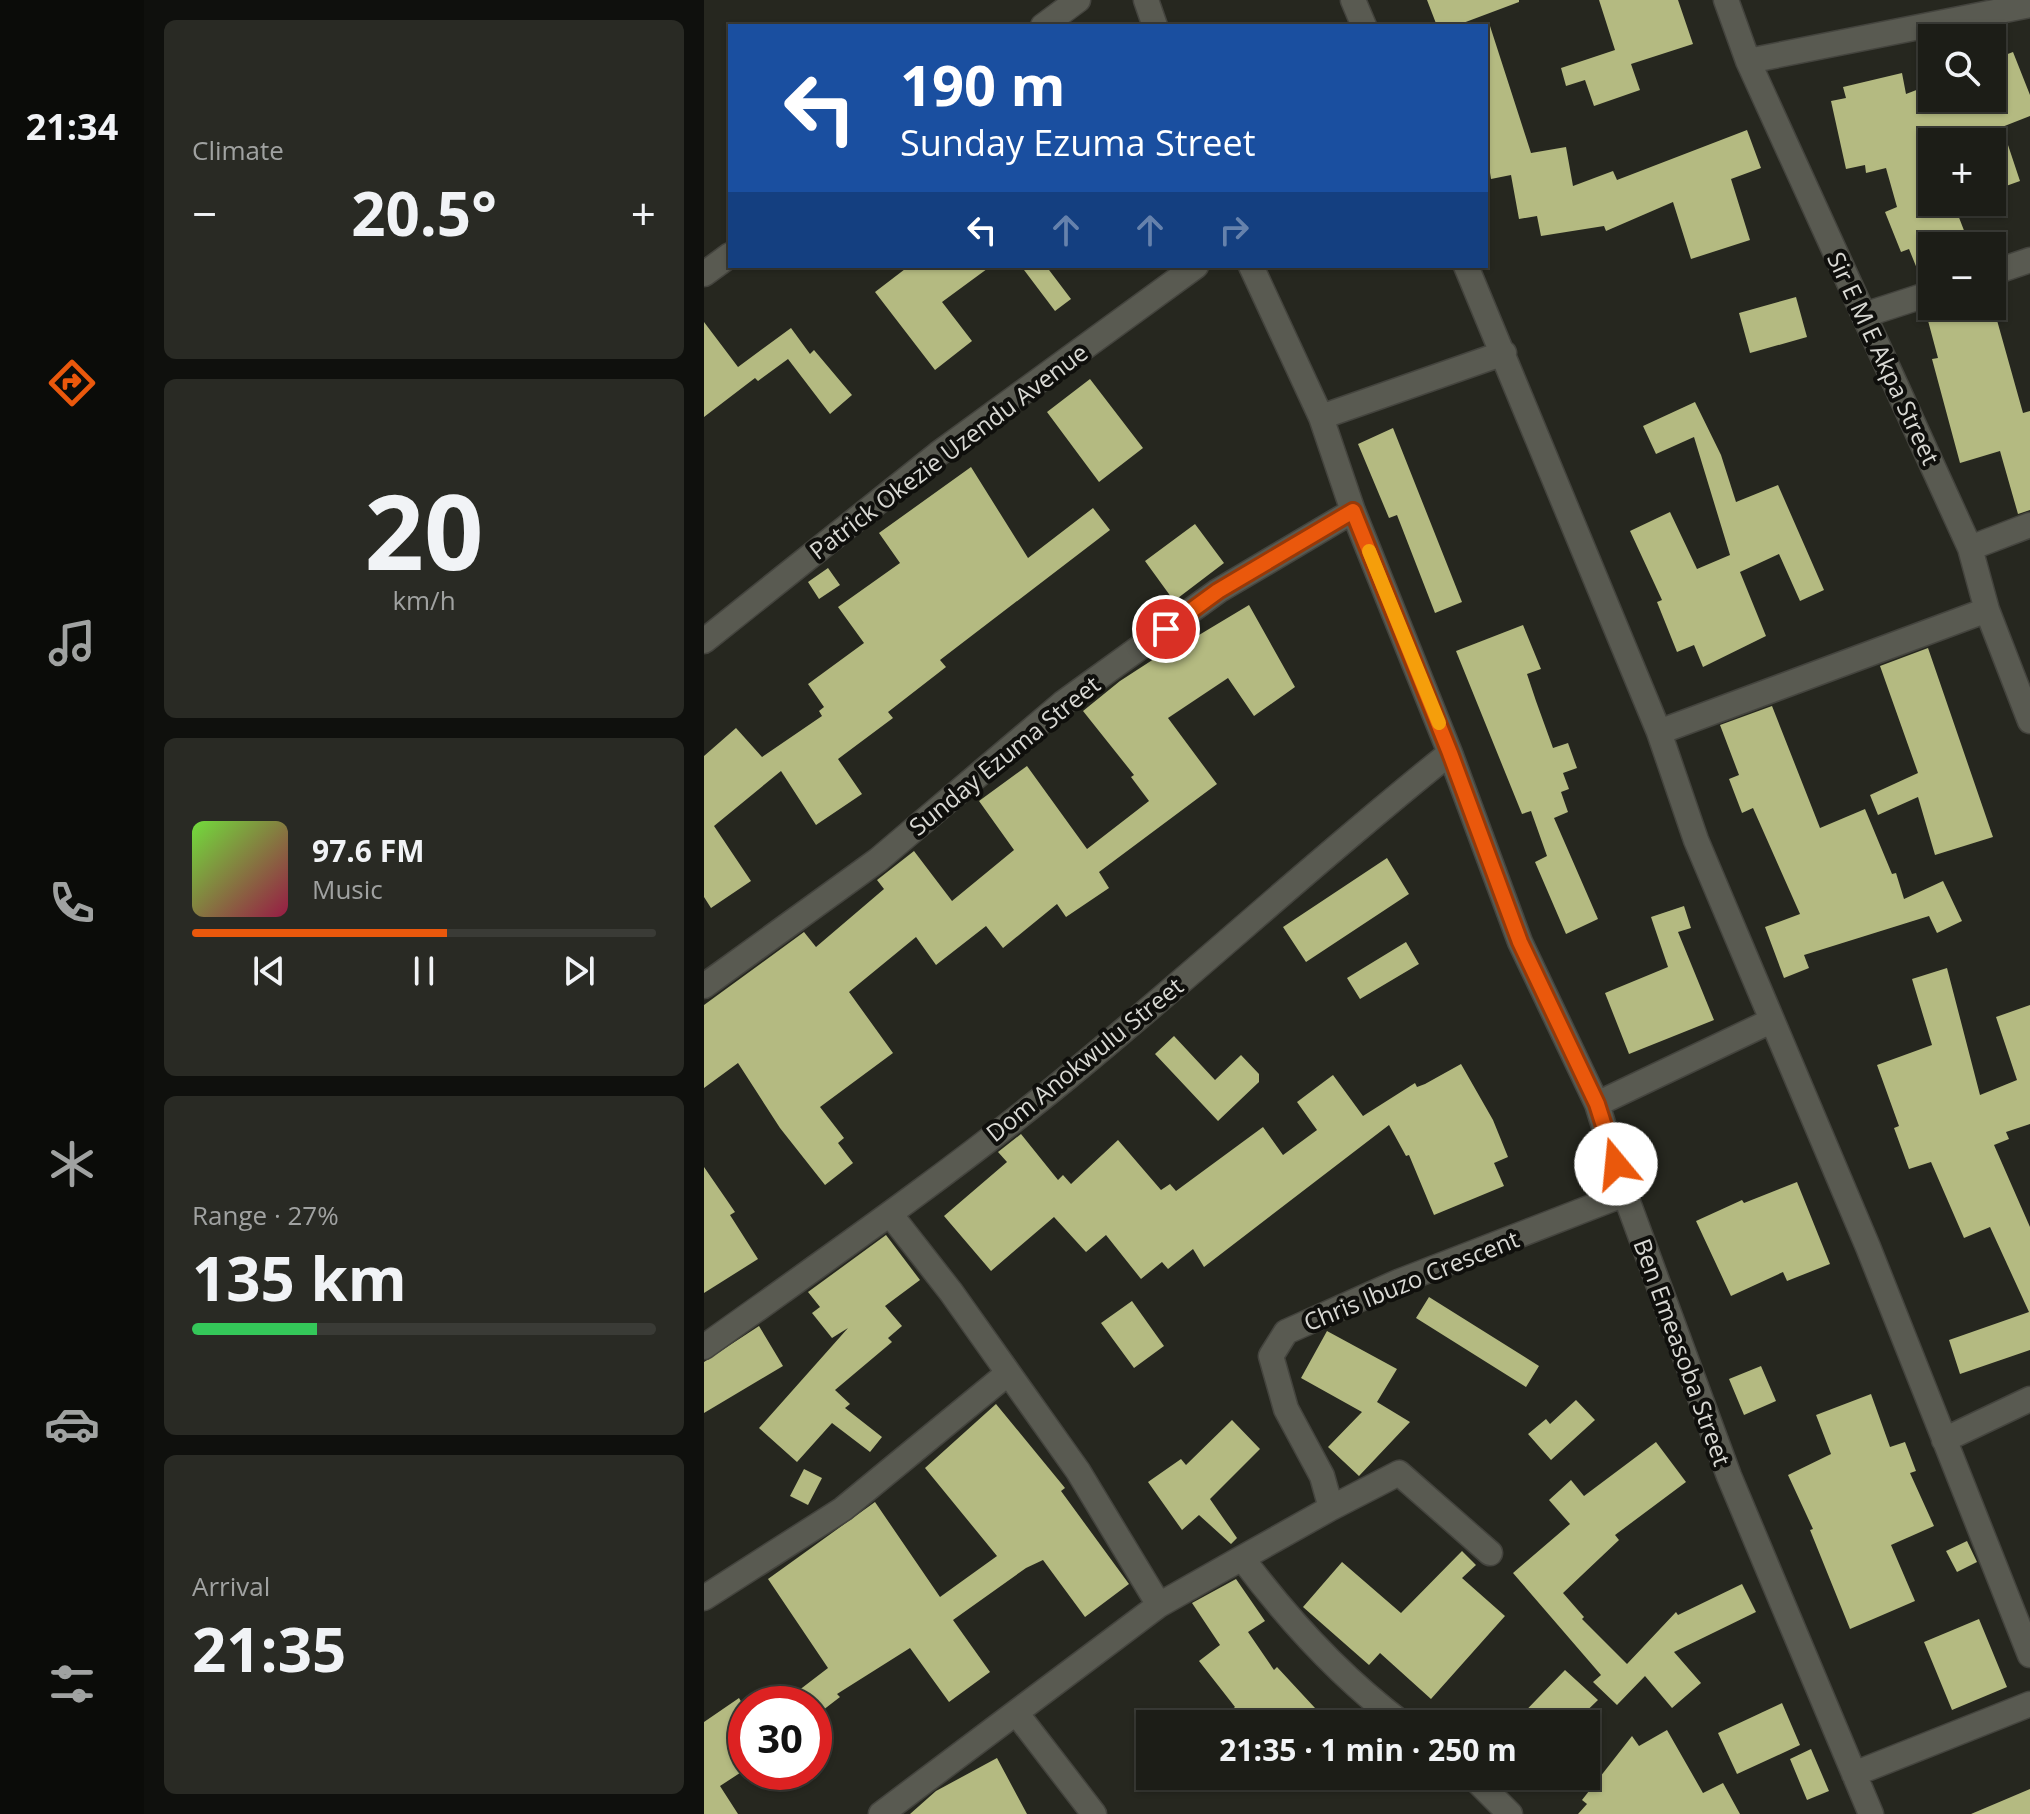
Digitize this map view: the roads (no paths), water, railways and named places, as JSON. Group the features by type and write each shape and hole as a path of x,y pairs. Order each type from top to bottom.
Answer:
{"street":[{"path":"1046,24 1078,0"},
{"path":"1146,0 1154,24"},
{"path":"1353,0 1363,24"},
{"name":"Sir E M E Akpa Street","path":"1726,0 1748,61 1970,548 1987,610 2030,721"},
{"path":"1748,61 2030,5"},
{"path":"704,274 728,256"},
{"path":"2006,268 2030,260"},
{"name":"Patrick Okezie Uzendu Avenue","path":"704,641 938,454 1193,268"},
{"name":"Ben Emeasoba Street","path":"1252,268 1321,417 1353,511 1450,753 1520,942 1597,1104 1625,1194 1729,1476 1871,1814"},
{"path":"1467,268 1659,732 1696,840 1868,1247 2030,1655"},
{"path":"1864,315 1918,298"},
{"path":"1321,417 1504,353"},
{"name":"Sunday Ezuma Street","path":"704,986 878,860 1063,703 1218,591 1353,511"},
{"path":"1970,548 2030,525"},
{"path":"1659,732 1987,610"},
{"name":"Dom Anokwulu Street","path":"704,1347 890,1214 1067,1077 1362,823 1450,753"},
{"path":"1597,1104 1771,1021"},
{"name":"Chris Ibuzo Crescent","path":"1331,1508 1322,1476 1286,1409 1271,1356 1286,1332 1398,1282 1625,1194"},
{"path":"890,1214 1078,1471 1159,1605"},
{"path":"704,1598 843,1509 1007,1374"},
{"path":"1944,1440 2030,1399"},
{"path":"881,1814 1159,1605 1399,1473 1490,1553"},
{"path":"1242,1558 1287,1619 1384,1710"},
{"path":"1854,1774 2030,1704"},
{"path":"1017,1714 1094,1814"},
{"path":"1486,1790 1510,1814"}]}
